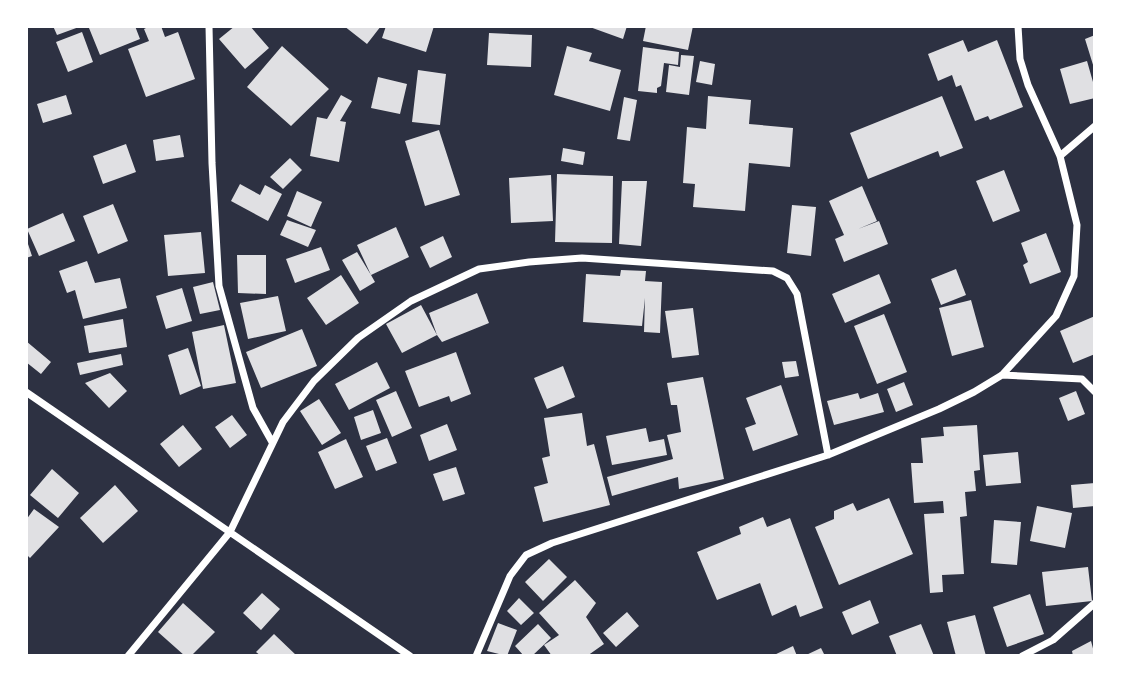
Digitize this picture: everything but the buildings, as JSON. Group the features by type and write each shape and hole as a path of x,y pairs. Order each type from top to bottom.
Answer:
{"street":[{"path":"209,26 212,163 219,286 253,408 272,442"},
{"path":"476,656 510,576 526,555 552,543 828,455 939,409 1002,375 1056,316 1074,276 1077,225 1060,156 1028,85 1020,59 1018,26"},
{"path":"1060,156 1095,126"},
{"path":"128,656 230,532 283,422 314,381 359,338 411,301 479,270 529,262 582,258 773,271 786,278 797,294 828,455"},
{"path":"1002,375 1082,379 1095,392"},
{"path":"26,392 410,656"},
{"path":"1022,656 1053,640 1095,603"}]}
